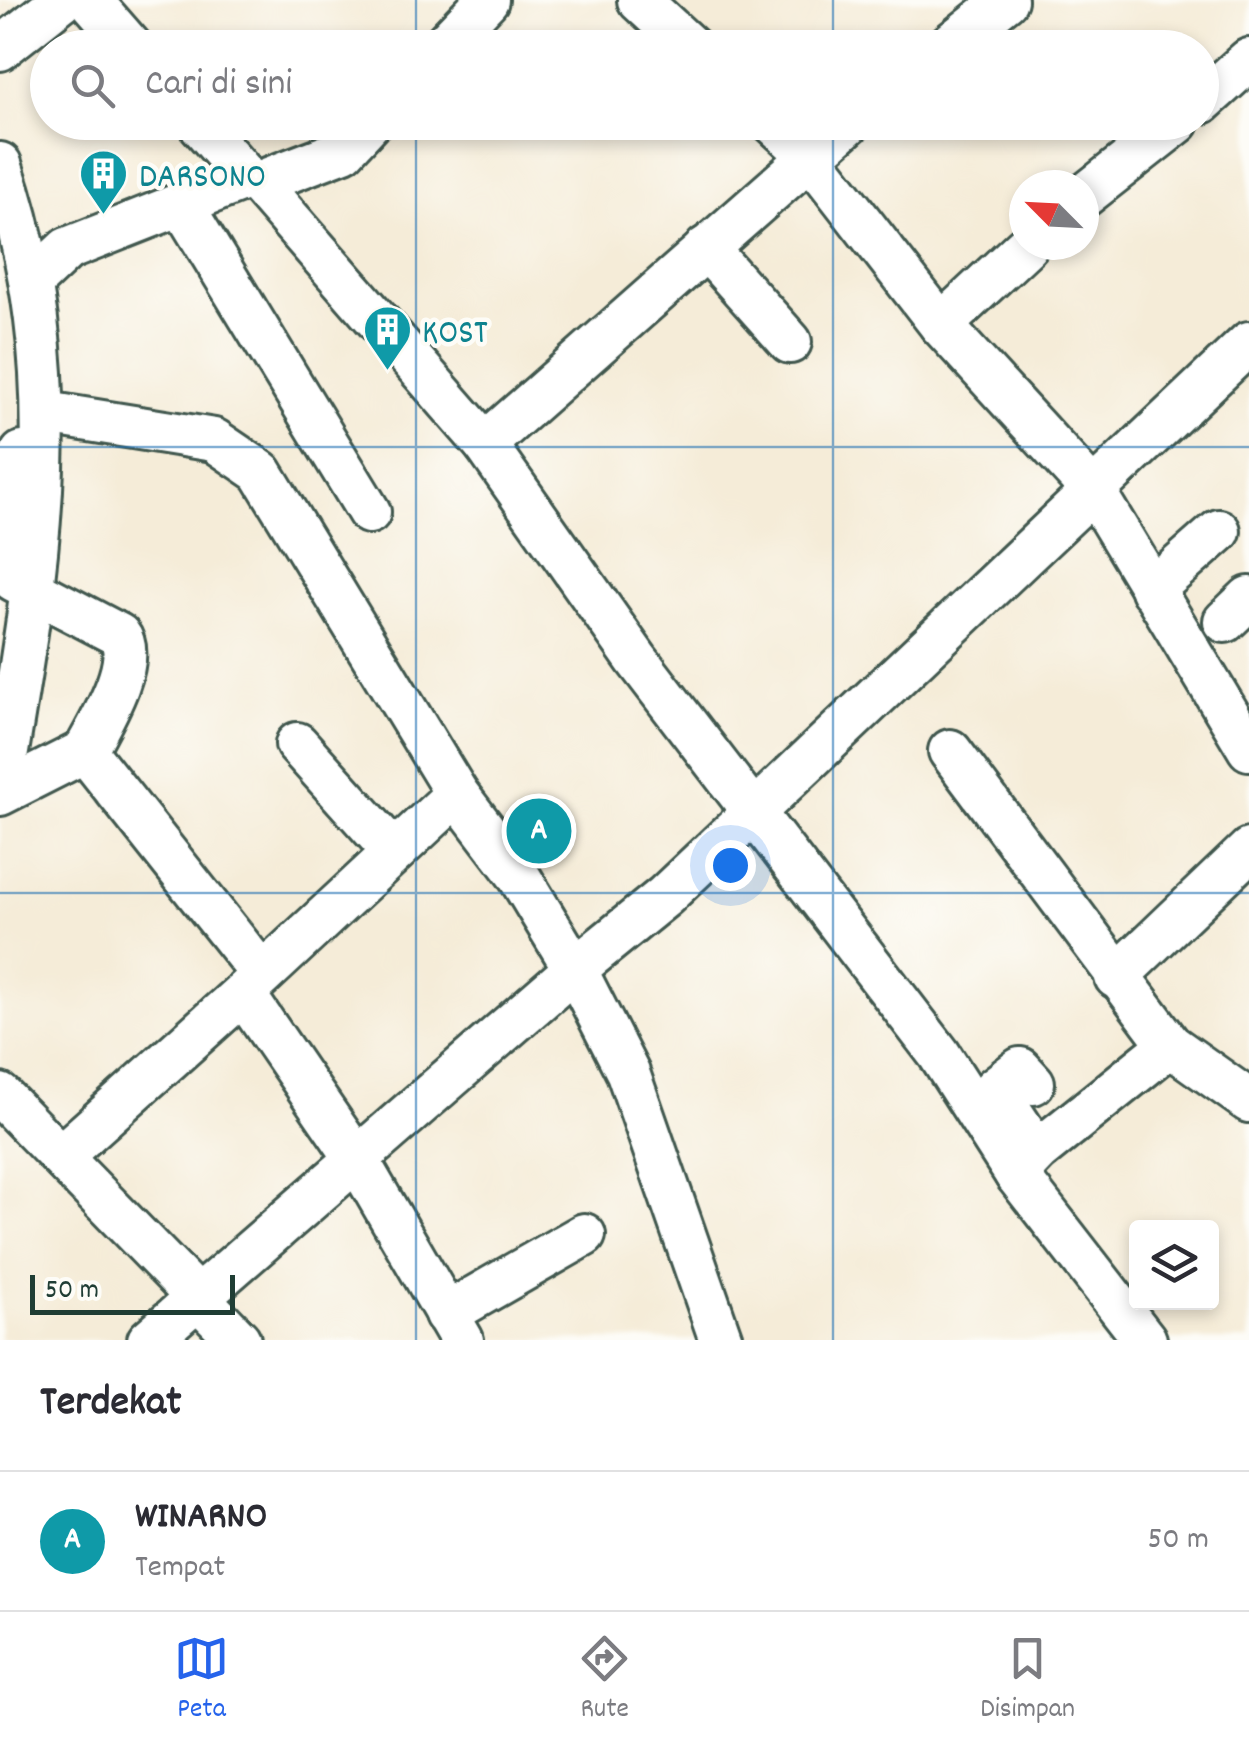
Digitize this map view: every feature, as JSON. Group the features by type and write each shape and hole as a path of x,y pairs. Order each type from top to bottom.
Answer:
{"street":[{"path":"0,49 62,0"},
{"path":"90,0 116,30"},
{"path":"458,30 487,0"},
{"path":"639,0 672,30"},
{"path":"959,25 1006,0"},
{"path":"1219,87 1249,60"},
{"path":"215,140 485,444 637,660 939,1054 1034,1123 1146,1340"},
{"path":"33,281 67,249 182,204 344,150 353,140"},
{"path":"792,140 941,325 1095,493 1249,748"},
{"path":"485,444 828,140"},
{"path":"1099,184 1155,140"},
{"path":"0,164 33,281 46,413 14,577"},
{"path":"182,204 369,512"},
{"path":"0,246 24,394 0,794"},
{"path":"706,248 790,342"},
{"path":"941,325 1010,260"},
{"path":"149,1340 575,969 665,896 1095,493 1249,343"},
{"path":"46,413 214,440 239,453 261,472 457,794 517,873 575,969 628,1073 720,1340"},
{"path":"1152,590 1218,531"},
{"path":"0,794 85,751 121,676 126,645 120,635 14,577"},
{"path":"297,744 394,852"},
{"path":"85,751 252,983 454,1327 584,1234"},
{"path":"950,751 1170,1045 1249,1102"},
{"path":"62,1156 457,794"},
{"path":"1116,976 1249,850"},
{"path":"1034,1123 1170,1045"},
{"path":"0,1095 239,1340"}],"place":[{"name":"DARSONO","path":"104,216"},
{"name":"KOST","path":"387,372"},
{"name":"WINARNO","path":"539,831"}]}
